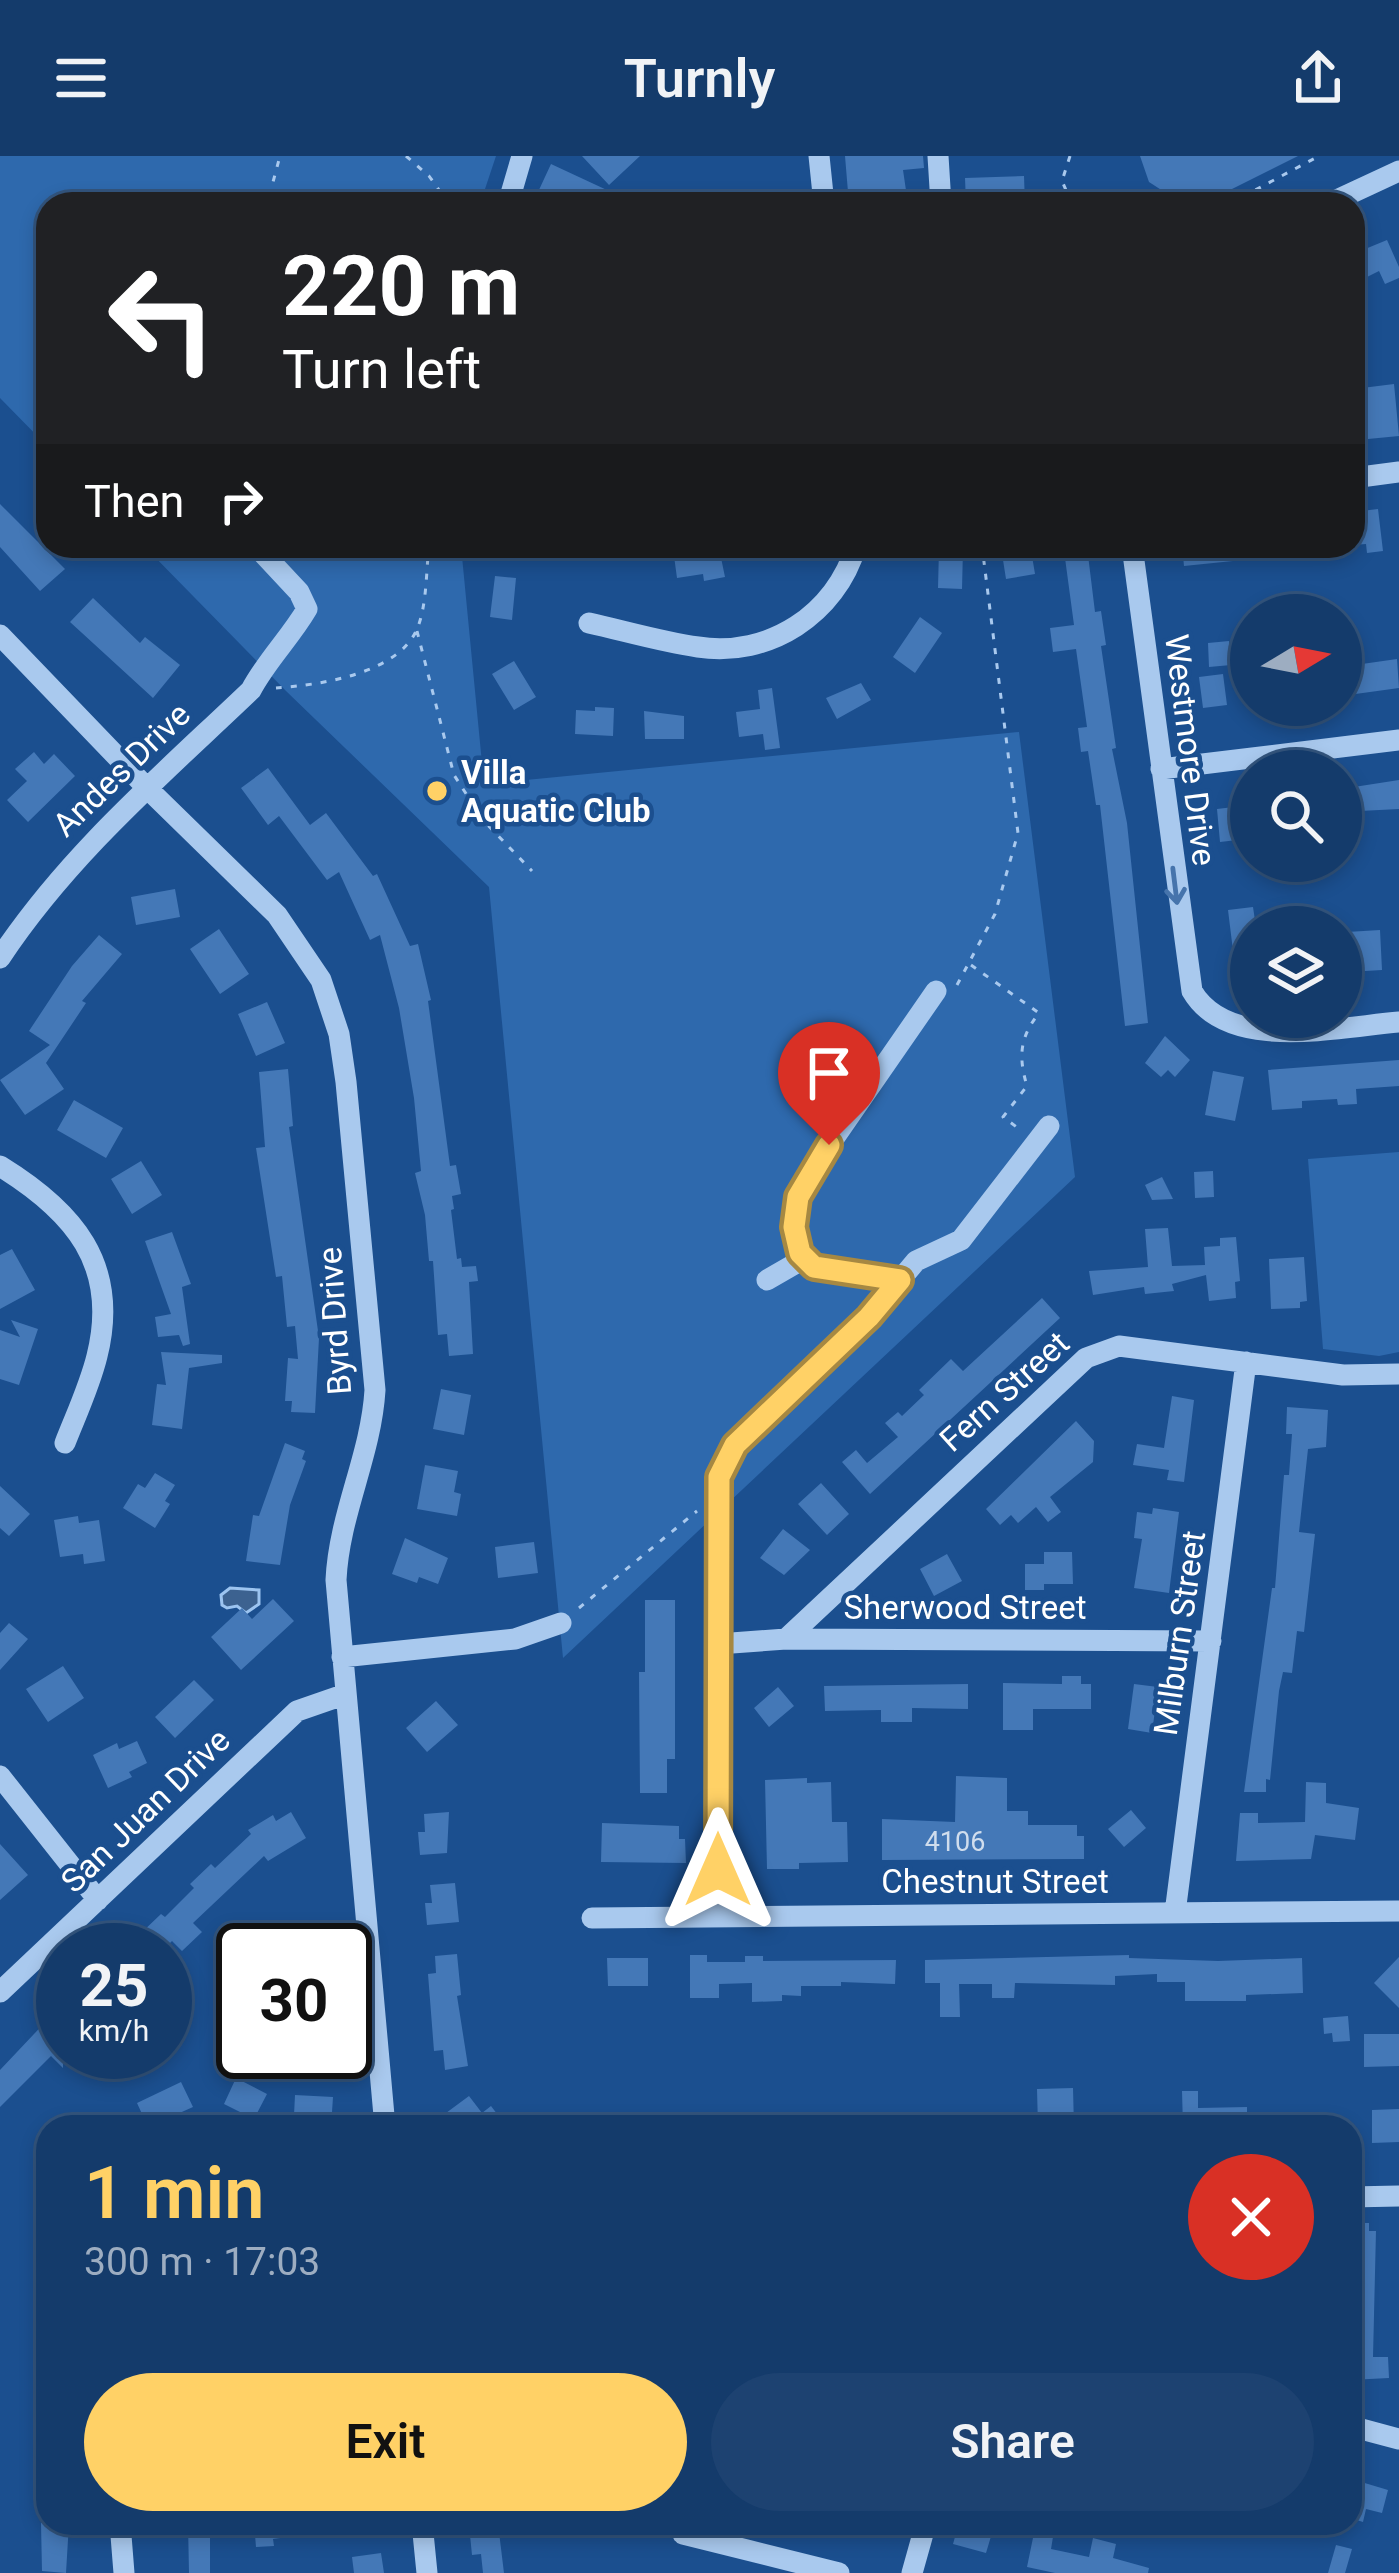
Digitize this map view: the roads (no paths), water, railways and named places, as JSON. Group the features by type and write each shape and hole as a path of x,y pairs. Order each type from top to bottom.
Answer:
{"street":[{"path":"512,192 522,156"},
{"path":"819,156 823,192"},
{"path":"938,156 940,192"},
{"path":"1354,192 1399,171"},
{"path":"1365,476 1399,472"},
{"name":"Andes Drive","path":"0,958 64,872 251,690 266,662 289,640 307,609 299,592 267,558"},
{"path":"590,623 700,648 745,647 809,618 827,601 850,558"},
{"name":"Westmore Drive","path":"1134,558 1189,983 1199,1004 1220,1021 1272,1031 1399,1022"},
{"name":"Byrd Drive","path":"0,635 293,934 321,980 339,1034 375,1390 368,1447 337,1555 384,2115"},
{"path":"1161,770 1399,740"},
{"path":"900,1280 814,1267 805,1258 794,1227 803,1183 936,991"},
{"path":"718,1916 719,1477 735,1445 869,1317 916,1261 961,1240 1043,1133"},
{"path":"0,1166 43,1192 66,1215 87,1247 99,1284 103,1326 97,1359 65,1443"},
{"path":"767,1280 805,1258"},
{"name":"Fern Street","path":"786,1639 1086,1358 1119,1346 1343,1375 1399,1374"},
{"name":"Milburn Street","path":"1175,1913 1246,1362"},
{"path":"342,1657 515,1639 561,1623"},
{"name":"Sherwood Street","path":"718,1644 786,1639 1211,1641"},
{"name":"San Juan Drive","path":"0,1992 297,1711 346,1694"},
{"path":"0,1776 98,1900"},
{"name":"Chestnut Street","path":"592,1918 1399,1911"},
{"path":"1362,2197 1399,2196"},
{"path":"1362,2429 1399,2439"},
{"path":"121,2535 124,2573"},
{"path":"423,2535 427,2573"},
{"path":"687,2535 839,2573"},
{"path":"913,2573 923,2535"}],"place":[{"name":"Villa Aquatic Club","path":"437,791"}]}
